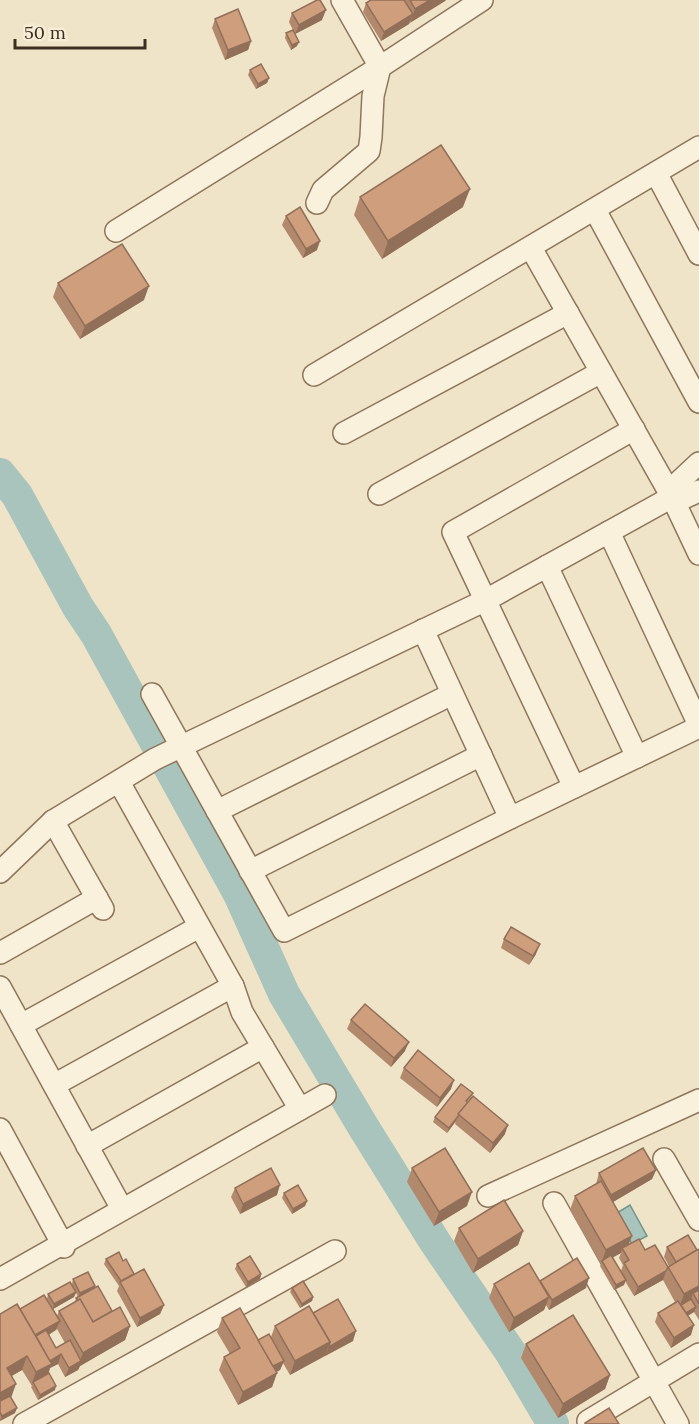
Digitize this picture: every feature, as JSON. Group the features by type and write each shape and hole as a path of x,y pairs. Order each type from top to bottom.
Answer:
{"street":[{"path":"116,231 380,67 482,0"},
{"path":"317,203 323,190 369,151 373,96 380,67 349,2"},
{"path":"314,375 699,147"},
{"path":"656,173 699,254"},
{"path":"595,210 699,402"},
{"path":"531,248 672,497 699,554"},
{"path":"344,433 568,313"},
{"path":"379,494 602,372"},
{"path":"574,787 453,532 634,429"},
{"path":"672,497 699,463"},
{"path":"3,861 53,821 170,752 486,600 672,497 699,491"},
{"path":"152,694 170,752 217,811 284,931 699,726 609,532"},
{"path":"547,566 637,757"},
{"path":"423,630 510,818"},
{"path":"217,811 452,694"},
{"path":"250,871 481,755"},
{"path":"119,782 233,986 242,1012 300,1109"},
{"path":"0,953 101,905 53,821"},
{"path":"21,1025 199,927"},
{"path":"54,1085 233,986"},
{"path":"0,987 122,1209"},
{"path":"87,1146 263,1047"},
{"path":"1,1276 64,1245 122,1209 325,1095"},
{"path":"488,1196 699,1100"},
{"path":"0,1130 64,1245"},
{"path":"664,1160 699,1220"},
{"path":"554,1203 678,1424"},
{"path":"24,1424 335,1251"},
{"path":"588,1421 699,1354"}],"water":[{"path":"630,1205 647,1236 632,1244 615,1214"}],"building":[{"path":"320,0 326,10 299,25 292,13"},
{"path":"371,0 404,0 413,14 384,32 366,3"},
{"path":"410,0 430,0 415,9"},
{"path":"238,9 251,41 228,50 215,19"},
{"path":"293,30 299,42 292,45 286,33"},
{"path":"261,64 269,78 258,84 250,70"},
{"path":"441,145 470,189 388,241 360,197"},
{"path":"300,207 320,241 306,249 286,216"},
{"path":"122,244 149,286 85,326 58,283"},
{"path":"511,927 540,944 533,956 504,939"},
{"path":"365,1004 409,1042 394,1058 351,1020"},
{"path":"418,1050 454,1080 440,1098 404,1068"},
{"path":"461,1084 473,1093 449,1128 435,1117"},
{"path":"473,1096 508,1125 493,1143 458,1114"},
{"path":"445,1148 472,1192 439,1212 412,1168"},
{"path":"643,1148 656,1170 611,1195 599,1173"},
{"path":"271,1168 280,1185 243,1204 235,1188"},
{"path":"601,1181 632,1236 606,1250 575,1196"},
{"path":"298,1185 307,1201 293,1209 284,1193"},
{"path":"504,1200 523,1231 478,1259 459,1228"},
{"path":"688,1235 697,1250 676,1262 667,1247"},
{"path":"639,1239 645,1250 655,1245 668,1267 666,1271 638,1287 624,1263 629,1260 622,1248"},
{"path":"699,1249 699,1286 684,1294 668,1267"},
{"path":"119,1252 123,1261 126,1259 134,1274 121,1281 106,1259"},
{"path":"611,1255 626,1280 616,1285 602,1261"},
{"path":"250,1256 261,1274 248,1282 237,1264"},
{"path":"577,1258 589,1278 552,1300 540,1281"},
{"path":"529,1263 549,1297 514,1318 494,1284"},
{"path":"144,1269 164,1305 140,1318 120,1282"},
{"path":"88,1272 95,1286 80,1293 73,1279"},
{"path":"303,1281 313,1297 302,1304 292,1288"},
{"path":"70,1282 76,1292 54,1304 48,1294"},
{"path":"98,1286 112,1311 93,1322 80,1299 76,1298"},
{"path":"699,1290 699,1304 693,1293"},
{"path":"44,1295 60,1321 35,1335 20,1309"},
{"path":"80,1299 93,1322 120,1307 130,1326 83,1353 59,1311"},
{"path":"338,1299 356,1331 329,1347 330,1342 313,1313"},
{"path":"691,1299 696,1307 686,1313 681,1305"},
{"path":"678,1301 694,1325 674,1338 658,1313"},
{"path":"17,1304 52,1364 36,1372 27,1356 7,1368 16,1384 0,1393 0,1314"},
{"path":"309,1306 330,1342 295,1361 275,1326"},
{"path":"240,1308 277,1373 243,1392 224,1357 240,1348 222,1318"},
{"path":"573,1315 610,1375 563,1404 526,1344"},
{"path":"46,1330 56,1348 70,1340 81,1361 69,1368 61,1354 50,1361 36,1336"},
{"path":"269,1334 284,1361 273,1366 258,1340"},
{"path":"49,1373 56,1386 40,1395 33,1382"},
{"path":"10,1396 17,1408 2,1416 0,1401"},
{"path":"609,1408 619,1424 585,1424 585,1423"}],"waterway":[{"path":"0,474 17,495 239,894 284,994 435,1242 511,1353 553,1424"}]}
